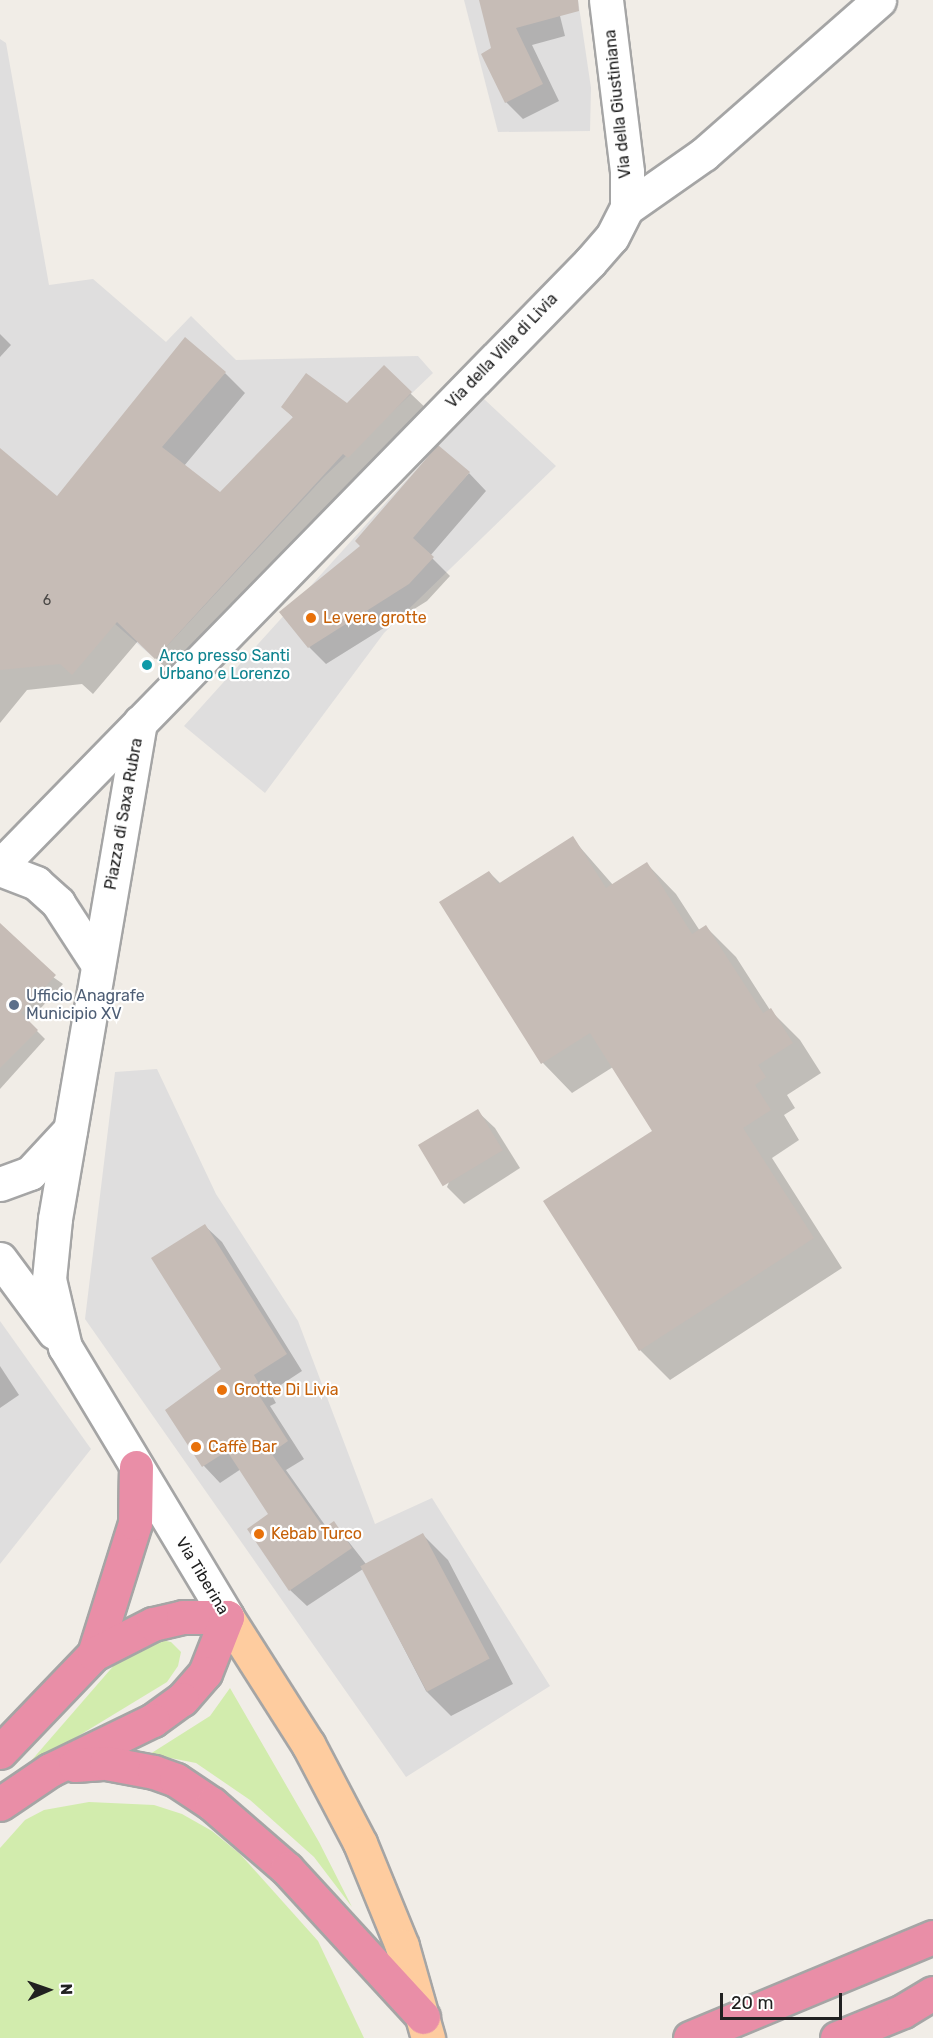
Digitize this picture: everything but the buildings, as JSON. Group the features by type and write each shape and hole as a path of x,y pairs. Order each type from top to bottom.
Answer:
{"highway":[{"path":"94,1654 135,1523 136,1467"},
{"path":"0,1752 94,1654 153,1624 193,1616 227,1617 205,1673 182,1698 130,1734 50,1770 0,1804"},
{"path":"50,1770 79,1764 131,1766 176,1780 193,1791 287,1869 426,2028"},
{"path":"690,2038 933,1937"},
{"path":"903,2011 933,1993"},
{"path":"837,2038 933,1998"}],"main road":[{"name":"Via Tiberina","path":"227,1617 308,1744 360,1843 402,1946 426,2028"}],"street":[{"name":"Via della Giustiniana","path":"606,0 627,172 627,208"},
{"name":"Via della Villa di Livia","path":"140,722 590,262 612,237 627,208 704,154 879,0"},
{"name":"Piazza di Saxa Rubra","path":"97,963 58,903 36,883 0,867 140,722"},
{"name":"Piazza di Saxa Rubra","path":"73,1115 97,963 140,722"},
{"path":"0,1184 30,1173 73,1115"},
{"name":"Via Tiberina","path":"73,1115 49,1279 65,1347 227,1617"},
{"path":"0,1259 65,1347"}],"shaded area":[{"path":"464,0 578,0 591,88 590,131 498,132"},
{"path":"0,39 6,43 49,285 93,279 166,342 191,316 236,360 418,356 433,373 324,477 155,659 0,523"},
{"path":"484,399 556,466 384,633 265,793 184,726 438,445"},
{"path":"157,1069 216,1194 298,1321 375,1524 432,1498 550,1686 406,1777 85,1319 115,1072"},
{"path":"0,1321 91,1449 0,1564"}],"green space":[{"path":"161,1640 171,1642 181,1652 178,1666 167,1682 24,1769 116,1663"},
{"path":"230,1688 319,1842 352,1907 314,1857 250,1800 196,1763 150,1754 210,1716"},
{"path":"89,1802 154,1805 182,1814 212,1831 240,1854 318,1941 364,2038 0,2038 0,1848 25,1820 44,1810"}],"place":[{"name":"Le vere grotte","path":"311,618"},
{"name":"Arco presso Santi Urbano e Lorenzo","path":"147,665"},
{"name":"Ufficio Anagrafe Municipio XV","path":"14,1005"},
{"name":"Grotte Di Livia","path":"222,1390"},
{"name":"Caffè Bar","path":"196,1447"},
{"name":"Kebab Turco","path":"259,1534"}]}
